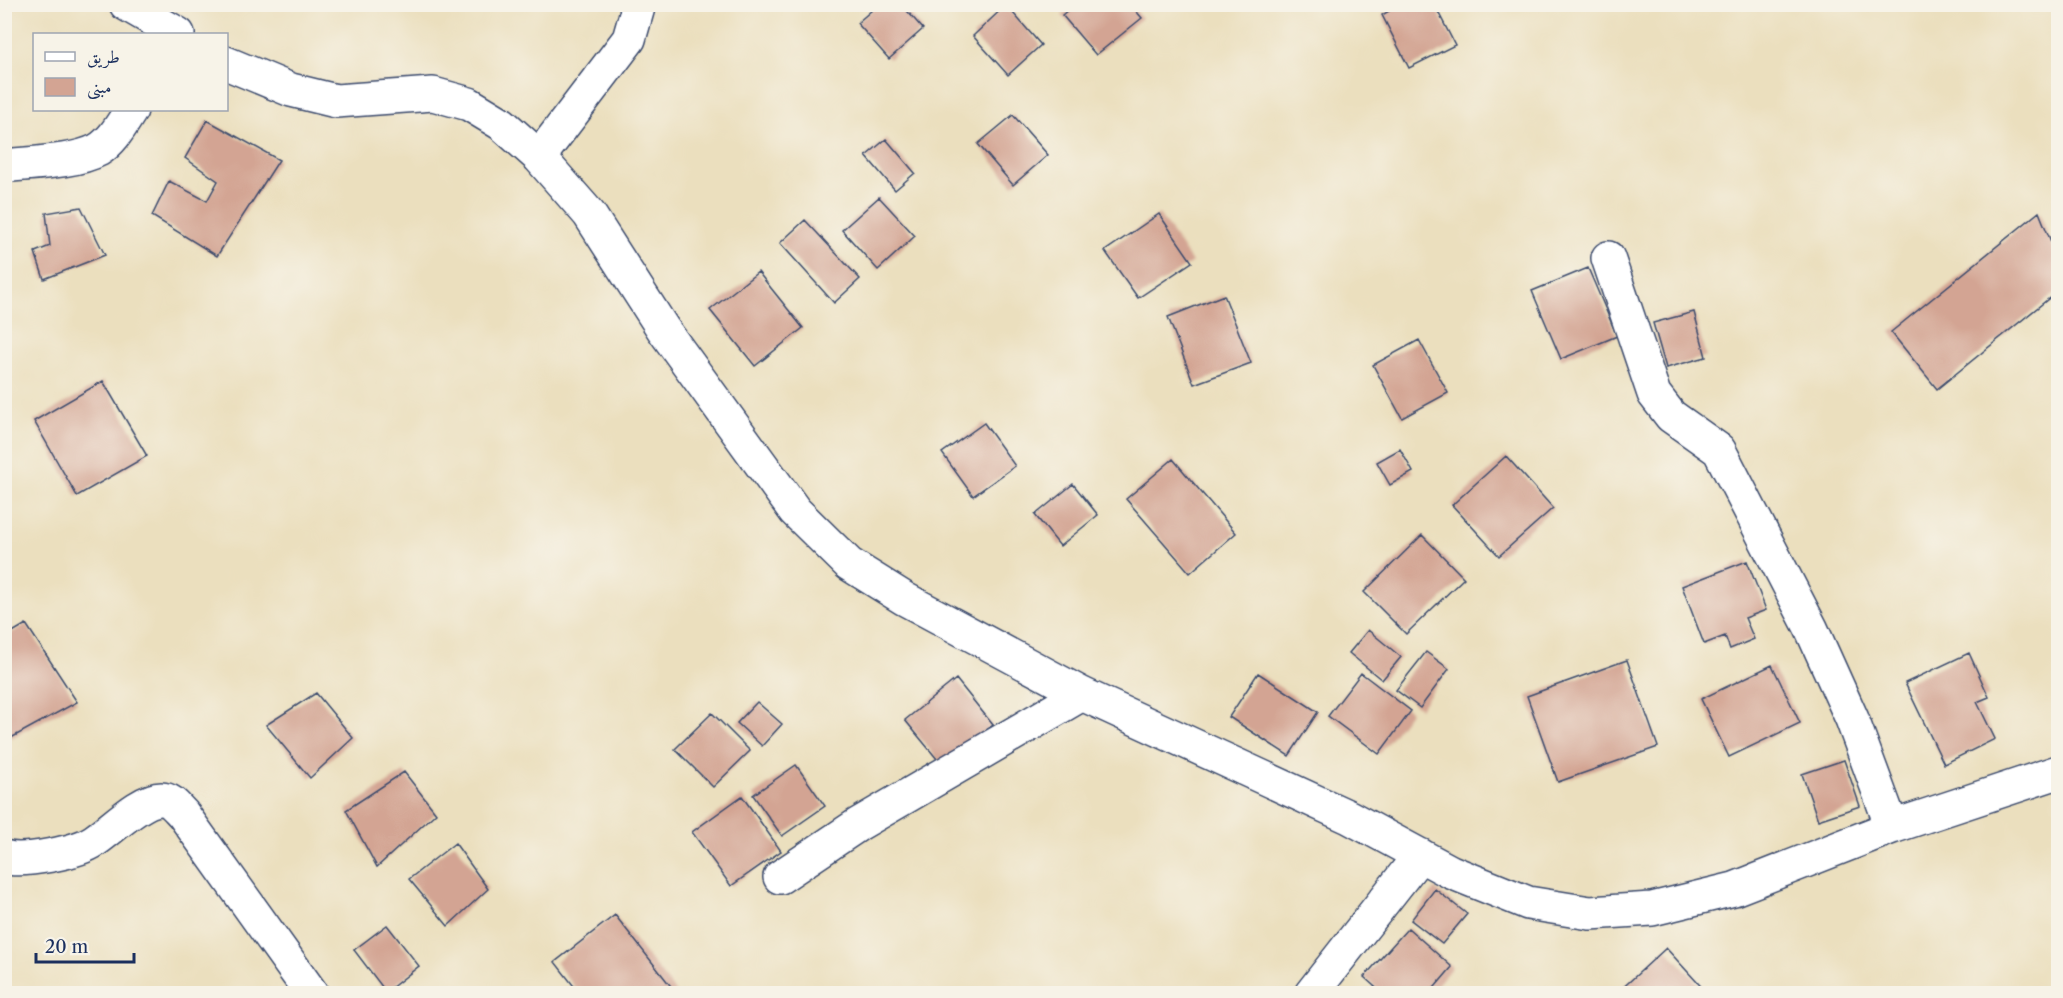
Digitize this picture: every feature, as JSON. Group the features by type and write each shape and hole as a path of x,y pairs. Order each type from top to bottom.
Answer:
{"street":[{"path":"126,4 174,33"},
{"path":"539,158 629,39 639,4"},
{"path":"228,64 291,90 336,101 433,94 469,104 502,124 539,158 590,214 663,329 795,511 849,564 886,587 1082,694 1349,817 1451,872 1527,903 1590,913 1652,909 1734,889 1892,827 2058,772"},
{"path":"4,166 77,156 98,150 117,133 130,111"},
{"path":"1608,258 1654,394 1671,416 1719,450 1815,638 1852,719 1892,827"},
{"path":"780,876 868,818 1082,694"},
{"path":"4,857 12,860 58,853 92,843 140,807 159,799 170,801 183,814 312,993"},
{"path":"1311,993 1420,855"}],"building":[{"path":"879,4 901,4 923,29 889,59 857,23"},
{"path":"1075,4 1130,4 1142,18 1096,55 1062,15"},
{"path":"1401,4 1434,4 1455,45 1409,68 1382,15"},
{"path":"1006,5 1041,45 1008,75 973,36"},
{"path":"1013,115 1048,155 1013,185 978,144"},
{"path":"207,120 279,160 217,256 152,216 169,181 207,201 218,181 185,158"},
{"path":"886,139 915,173 895,190 866,156"},
{"path":"879,197 915,236 878,270 842,230"},
{"path":"81,207 105,255 44,279 35,252 50,246 46,213"},
{"path":"2039,212 2058,259 2058,291 1937,389 1891,332"},
{"path":"1159,214 1192,262 1138,298 1105,251"},
{"path":"805,220 860,279 834,303 780,243"},
{"path":"1588,268 1617,336 1561,359 1532,291"},
{"path":"758,272 803,328 755,366 710,310"},
{"path":"1224,295 1251,363 1194,384 1168,317"},
{"path":"1694,312 1706,357 1666,368 1653,323"},
{"path":"1419,340 1448,393 1402,418 1373,365"},
{"path":"103,381 147,456 77,496 34,421"},
{"path":"984,423 1015,466 973,496 942,453"},
{"path":"1400,449 1413,472 1390,485 1377,462"},
{"path":"1506,456 1553,508 1499,556 1452,505"},
{"path":"1173,459 1236,533 1190,573 1126,499"},
{"path":"1073,484 1098,515 1060,546 1035,515"},
{"path":"1422,535 1464,578 1406,634 1364,592"},
{"path":"1747,561 1766,610 1745,618 1754,639 1730,649 1725,636 1704,644 1682,586"},
{"path":"26,624 77,702 11,738 4,727 4,637"},
{"path":"1368,630 1401,657 1382,680 1349,653"},
{"path":"1426,652 1449,669 1420,708 1396,690"},
{"path":"1969,653 1989,697 1977,702 1995,739 1944,764 1905,683"},
{"path":"1627,660 1658,747 1558,782 1527,696"},
{"path":"1772,665 1800,723 1729,757 1701,699"},
{"path":"1258,673 1318,712 1289,756 1229,717"},
{"path":"1361,673 1411,711 1379,754 1328,716"},
{"path":"956,679 993,725 942,765 905,720"},
{"path":"316,693 353,738 310,778 266,725"},
{"path":"757,702 782,724 762,746 737,723"},
{"path":"712,713 750,751 713,787 675,749"},
{"path":"1844,760 1860,806 1818,820 1802,774"},
{"path":"796,765 825,806 782,836 753,795"},
{"path":"404,772 436,813 377,867 346,810"},
{"path":"742,796 781,851 731,886 692,832"},
{"path":"455,843 488,889 448,926 409,879"},
{"path":"1435,889 1467,914 1442,944 1411,920"},
{"path":"615,915 677,994 580,994 555,962"},
{"path":"387,925 419,966 386,992 354,950"},
{"path":"1408,928 1452,967 1429,994 1383,994 1364,977"},
{"path":"1666,948 1708,994 1616,994"}]}
